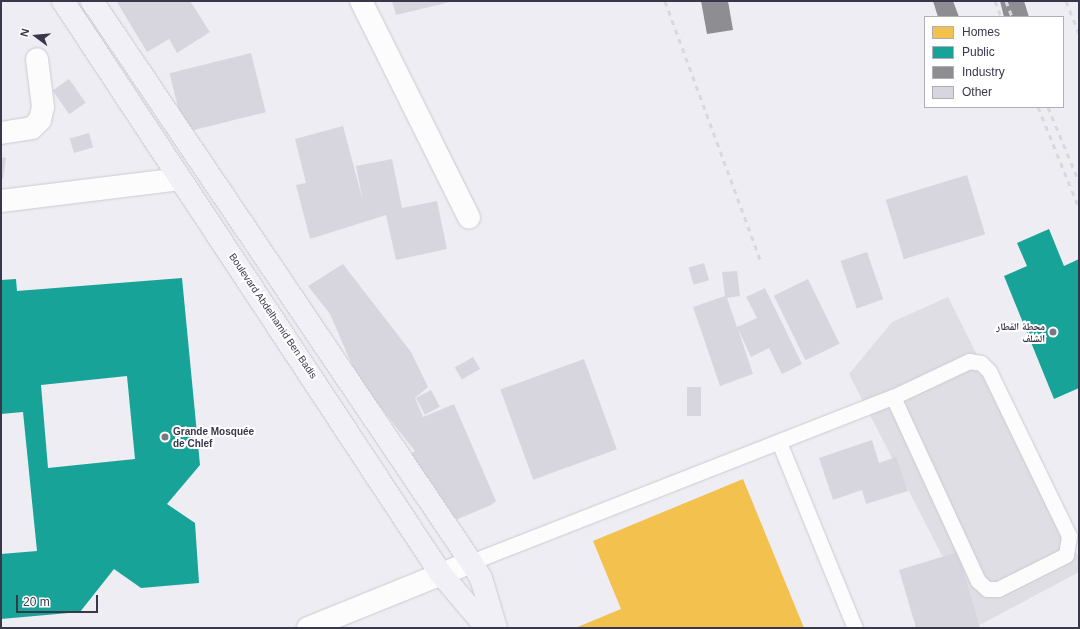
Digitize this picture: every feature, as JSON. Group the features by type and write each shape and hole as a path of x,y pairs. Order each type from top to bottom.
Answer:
{"main road":[{"name":"Boulevard Abdelhamid Ben Badis","path":"63,1 441,574 487,628"},
{"path":"92,1 471,562 481,578 496,628"}],"street":[{"path":"361,1 469,218"},
{"path":"1,133 32,128 40,120 43,107 37,59"},
{"path":"1,201 180,179"},
{"path":"308,628 345,621 441,574 471,562"}],"lane":[{"path":"471,562 893,397 970,361 981,364 989,371 1069,536 1066,555 998,589 987,589 978,582 893,397"},
{"path":"779,442 855,628"}],"shaded area":[{"name":"محطة القطار الشلف","path":"948,297 1079,558 1079,572 978,626 849,374 892,322"}],"building: Homes":[{"path":"743,479 804,628 575,628 621,609 593,541"}],"building: Public":[{"name":"محطة القطار الشلف","path":"1049,229 1064,266 1079,259 1079,388 1054,399 1004,276 1027,266 1017,243"},
{"name":"Grande Mosquée de Chlef","path":"182,278 200,465 167,504 195,523 199,583 141,588 114,569 80,612 1,619 1,554 37,551 23,412 1,414 1,280 16,279 17,291","holes":["127,376 135,459 48,468 41,385"]}],"building: Industry":[{"path":"701,1 728,1 733,30 707,34"},
{"path":"933,1 953,1 959,16 938,16"},
{"path":"1000,1 1024,1 1029,16 1004,16"}],"building: Other":[{"path":"190,1 210,32 177,53 169,39 147,52 117,2"},
{"path":"392,1 450,1 450,2 396,15"},
{"path":"251,53 266,112 184,133 169,73"},
{"path":"69,79 86,103 69,114 53,90"},
{"path":"343,126 363,201 356,166 392,159 402,208 437,201 447,249 396,260 386,215 310,239 296,185 306,183 295,139"},
{"path":"89,133 93,147 74,153 70,139"},
{"path":"1,157 6,158 3,179 1,179"},
{"path":"967,175 985,234 904,259 886,200"},
{"path":"867,252 883,299 857,308 841,261"},
{"path":"704,263 709,280 694,285 689,267"},
{"path":"343,264 411,352 428,387 415,398 423,417 454,404 496,501 491,505 451,522 402,461 415,451 358,379 330,314 308,286"},
{"path":"737,271 740,296 727,298 737,327 757,318 746,297 765,288 802,364 782,374 769,348 751,357 738,329 753,374 720,386 693,307 725,296 722,272"},
{"path":"808,279 840,344 805,360 774,296"},
{"path":"473,357 480,369 462,380 455,368"},
{"path":"584,359 617,449 533,480 500,389"},
{"path":"687,387 701,387 701,416 687,416"},
{"path":"431,390 440,407 425,415 416,398"},
{"path":"872,440 879,463 896,457 908,491 866,504 862,490 833,500 819,458"},
{"path":"958,552 980,628 916,628 899,570"}],"railway":[{"path":"665,1 762,264"},
{"path":"995,1 1001,16"},
{"path":"1006,1 1012,16"},
{"path":"1066,1 1079,33"},
{"path":"1038,108 1079,208"},
{"path":"1048,108 1079,182"}],"place":[{"name":"محطة القطار الشلف","path":"1053,332"},
{"name":"Grande Mosquée de Chlef","path":"165,437"}]}
